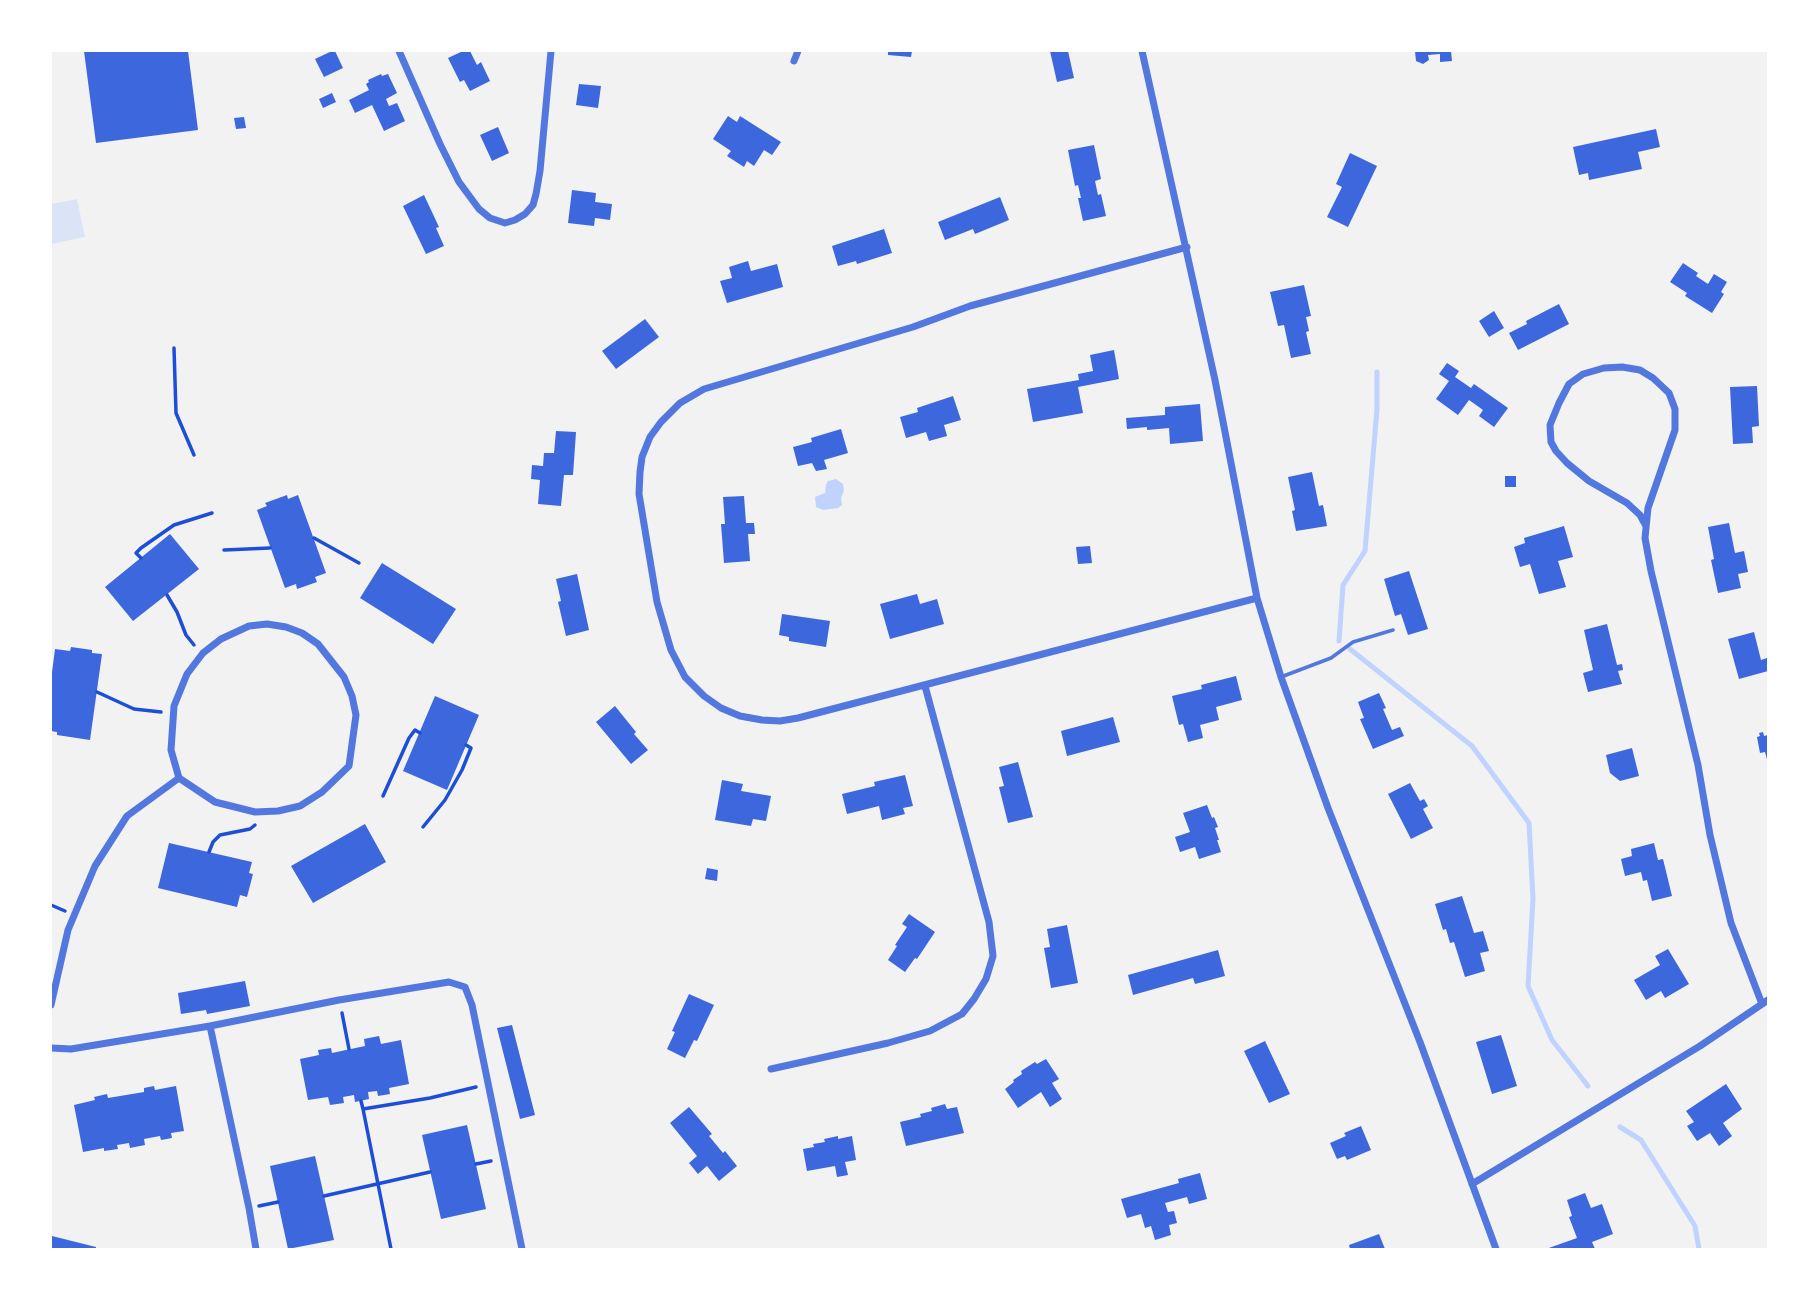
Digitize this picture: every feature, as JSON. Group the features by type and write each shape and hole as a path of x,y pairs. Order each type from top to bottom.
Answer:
{"street":[{"path":"399,51 450,165 466,193 479,209 491,218 505,223 525,214 533,205 536,194 551,51"},
{"path":"794,61 798,51"},
{"path":"1142,51 1215,380 1257,598 1281,677 1328,808 1420,1042 1496,1249"},
{"path":"1187,247 970,306 901,330 704,389 680,403 650,437 639,472 639,494 657,602 671,650 685,677 704,696 721,708 740,716 780,721 798,719 1257,598"},
{"path":"1472,1184 1700,1046 1765,1002 1731,923 1710,835 1695,752 1645,538 1646,526 1646,514 1675,430 1676,414 1669,393 1653,377 1640,370 1604,368 1583,374 1569,384 1559,403 1550,425 1551,442 1567,463 1588,481 1627,503 1640,515 1646,526"},
{"path":"267,624 302,633 318,644 344,677 352,696 356,715 349,766 322,792 300,806 278,811 256,812 215,802 179,778 171,750 174,706 187,674 203,653 221,639 249,626 267,624"},
{"path":"771,1069 930,1031 962,1014 986,979 993,956 989,922 925,686"},
{"path":"51,1005 68,930 95,866 127,816 179,778"},
{"path":"51,1048 71,1049 210,1026 339,1000 449,982 465,987 472,1004 523,1249"},
{"path":"210,1026 256,1249"}],"lane":[{"path":"1281,677 1331,658 1353,642 1393,630"}],"path":[{"path":"174,348 176,413 194,455"},
{"path":"141,558 136,553 141,548 174,525 212,513"},
{"path":"314,538 359,563"},
{"path":"224,550 270,548"},
{"path":"167,595 186,635 203,653"},
{"path":"97,692 134,709 174,714"},
{"path":"383,796 409,738 415,730 419,733"},
{"path":"423,827 446,800 463,770 471,748 466,746"},
{"path":"209,852 220,835 250,830 256,824 256,812"},
{"path":"339,1000 349,1049"},
{"path":"363,1110 489,1084"},
{"path":"361,1101 391,1249"},
{"path":"324,1196 430,1172"},
{"path":"249,1208 278,1202"}],"shaded area":[{"path":"77,199 85,237 51,244 51,204"}],"water":[{"path":"836,479 843,484 842,505 823,510 816,507 815,497 825,493 828,481"}],"building":[{"path":"84,51 188,51 198,130 96,143"},
{"path":"335,51 343,68 324,77 315,59"},
{"path":"463,51 470,51 477,65 481,62 490,81 470,91 464,80 460,82 448,58"},
{"path":"888,51 912,51 911,57 888,55"},
{"path":"1050,51 1068,51 1074,78 1057,82"},
{"path":"1415,51 1451,51 1452,61 1440,62 1440,54 1428,55 1429,60 1423,64 1416,61"},
{"path":"388,74 397,93 386,99 389,106 397,103 405,121 384,131 372,105 355,113 349,100 369,90 366,84 368,80"},
{"path":"579,84 601,86 598,108 576,105"},
{"path":"332,93 336,102 323,108 319,99"},
{"path":"728,116 737,122 740,116 781,142 772,155 764,150 754,166 747,161 744,167 727,156 731,151 713,139"},
{"path":"244,117 246,128 236,129 234,118"},
{"path":"498,127 509,153 492,161 480,135"},
{"path":"1656,129 1660,147 1638,152 1642,169 1589,180 1588,173 1579,175 1573,147"},
{"path":"1094,145 1101,179 1095,181 1106,216 1083,221 1078,198 1081,198 1078,185 1075,186 1068,150"},
{"path":"1350,153 1377,166 1348,227 1327,217 1342,187 1336,184"},
{"path":"572,190 596,193 595,202 612,204 610,220 595,218 594,226 568,223"},
{"path":"424,195 439,227 436,228 444,246 426,254 403,206"},
{"path":"1000,197 1009,220 975,234 973,229 945,240 938,222"},
{"path":"884,229 892,253 857,264 856,261 838,266 832,246"},
{"path":"748,261 751,271 777,264 783,287 727,303 720,281 732,278 729,267"},
{"path":"1683,263 1708,284 1714,274 1727,282 1721,292 1724,294 1712,313 1685,296 1687,293 1670,282"},
{"path":"1304,285 1311,316 1306,317 1309,331 1306,332 1311,354 1291,358 1284,325 1278,326 1270,292"},
{"path":"1559,304 1569,324 1518,350 1509,333"},
{"path":"1494,311 1504,328 1489,337 1479,321"},
{"path":"645,319 659,337 616,369 602,351"},
{"path":"1114,350 1119,379 1078,387 1083,413 1033,422 1027,389 1079,380 1078,374 1093,371 1090,355"},
{"path":"1447,363 1459,371 1455,377 1471,388 1474,384 1508,408 1494,427 1479,416 1483,410 1469,400 1458,415 1436,399 1449,381 1439,374"},
{"path":"1757,386 1759,426 1752,427 1753,443 1733,444 1730,387"},
{"path":"953,396 961,420 944,425 947,436 929,441 926,432 906,438 900,417 918,412 917,408"},
{"path":"1200,404 1203,441 1170,444 1169,428 1127,429 1126,418 1165,415 1165,407"},
{"path":"841,429 848,453 824,460 827,469 816,471 812,463 798,466 793,447 812,442 811,438"},
{"path":"556,431 576,432 573,475 564,475 561,506 538,504 540,480 531,479 532,465 543,466 544,453 554,453"},
{"path":"1312,472 1319,506 1323,505 1327,526 1296,531 1288,477"},
{"path":"1505,476 1516,476 1516,487 1505,487"},
{"path":"287,495 288,499 298,495 326,573 315,577 317,582 297,589 296,584 285,588 257,510 267,506 265,503"},
{"path":"744,496 746,523 754,523 755,534 748,534 750,561 724,563 721,524 725,524 723,497"},
{"path":"1729,523 1735,553 1744,551 1748,572 1738,574 1741,588 1718,593 1708,527"},
{"path":"1564,526 1573,557 1558,561 1566,587 1539,594 1530,564 1520,567 1514,547 1525,543 1524,538"},
{"path":"170,534 199,569 133,621 105,587"},
{"path":"1090,546 1092,563 1078,564 1076,547"},
{"path":"382,563 456,609 433,644 360,598"},
{"path":"1409,571 1428,629 1408,635 1401,614 1395,616 1384,579"},
{"path":"577,574 589,630 566,636 556,579"},
{"path":"917,594 920,604 937,599 944,624 890,639 880,604"},
{"path":"782,614 830,621 826,647 789,641 789,637 779,635"},
{"path":"1607,624 1617,665 1622,664 1623,670 1618,671 1622,684 1588,692 1583,673 1593,670 1584,630"},
{"path":"1754,632 1761,660 1767,658 1768,671 1739,679 1728,639"},
{"path":"71,647 102,654 90,740 57,735 57,732 51,731 51,680 55,649 70,651"},
{"path":"1236,676 1242,700 1216,707 1219,720 1200,725 1203,738 1188,742 1183,724 1179,725 1172,696 1202,689 1201,685"},
{"path":"1379,693 1392,730 1400,727 1404,736 1373,749 1360,719 1364,718 1358,702"},
{"path":"435,696 479,715 447,790 403,771"},
{"path":"615,706 648,750 631,764 596,722"},
{"path":"1113,717 1120,742 1067,756 1061,731"},
{"path":"1763,732 1764,736 1768,735 1768,763 1765,752 1760,753 1757,737"},
{"path":"1632,748 1639,776 1620,781 1610,773 1606,755"},
{"path":"1018,762 1033,817 1008,823 999,787 1004,786 999,767"},
{"path":"905,775 913,806 903,808 905,814 882,820 879,806 847,814 842,794 875,786 874,782"},
{"path":"722,780 743,784 741,791 771,796 766,821 753,819 751,826 715,820"},
{"path":"1410,783 1420,801 1424,799 1428,806 1423,809 1433,828 1411,839 1388,794"},
{"path":"1207,805 1218,827 1215,828 1221,852 1199,859 1195,847 1180,852 1175,837 1190,832 1183,813"},
{"path":"365,824 386,862 313,903 291,866"},
{"path":"169,843 252,862 249,873 253,874 247,897 240,895 237,907 158,888"},
{"path":"1654,843 1658,860 1663,859 1672,896 1652,901 1647,880 1643,881 1641,872 1625,876 1621,859 1632,856 1631,849"},
{"path":"707,868 718,870 717,881 705,879"},
{"path":"1462,896 1474,933 1483,931 1489,951 1480,953 1485,971 1465,977 1454,942 1450,943 1446,929 1443,930 1435,904"},
{"path":"909,914 935,932 905,972 888,960 907,927 902,924"},
{"path":"1067,925 1078,983 1051,988 1044,948 1050,947 1047,929"},
{"path":"1668,949 1689,984 1665,998 1661,991 1646,1000 1634,980 1660,965 1655,956"},
{"path":"1218,950 1225,976 1195,984 1193,978 1133,995 1128,975"},
{"path":"245,981 250,1006 207,1014 206,1010 181,1014 178,993"},
{"path":"689,994 714,1005 697,1041 694,1040 685,1058 667,1049"},
{"path":"512,1025 535,1115 520,1119 497,1028"},
{"path":"1501,1035 1517,1086 1492,1094 1476,1042"},
{"path":"379,1036 381,1044 401,1040 409,1084 389,1088 390,1094 378,1096 377,1091 368,1092 369,1099 355,1102 354,1095 343,1097 344,1103 330,1105 328,1097 308,1100 300,1059 319,1055 318,1050 331,1048 332,1053 365,1046 364,1039"},
{"path":"1265,1041 1290,1094 1269,1103 1244,1051"},
{"path":"1046,1059 1059,1079 1052,1083 1062,1099 1050,1107 1041,1092 1018,1108 1005,1089 1022,1074 1021,1071"},
{"path":"1726,1084 1742,1109 1723,1123 1732,1136 1719,1146 1710,1133 1697,1141 1687,1126 1694,1122 1686,1111"},
{"path":"154,1086 155,1090 176,1086 184,1131 171,1133 172,1138 161,1140 160,1136 144,1139 145,1145 130,1148 129,1143 117,1145 118,1149 104,1151 104,1148 83,1152 74,1105 107,1094 108,1098 144,1092 144,1088"},
{"path":"945,1104 947,1109 957,1107 964,1133 906,1146 900,1122 921,1117 920,1114 932,1111 931,1108"},
{"path":"689,1107 712,1134 709,1136 737,1166 719,1181 707,1166 698,1174 689,1163 697,1156 670,1123"},
{"path":"467,1125 486,1209 441,1219 422,1135"},
{"path":"1361,1126 1371,1150 1347,1160 1345,1156 1337,1159 1330,1143"},
{"path":"838,1136 838,1139 852,1136 856,1160 845,1162 848,1175 837,1177 835,1166 807,1171 803,1149"},
{"path":"315,1156 334,1240 288,1249 270,1166"},
{"path":"1200,1173 1207,1199 1189,1204 1187,1197 1165,1203 1168,1212 1174,1211 1177,1223 1169,1225 1171,1235 1155,1240 1151,1226 1145,1228 1141,1214 1127,1218 1121,1199 1179,1183 1178,1179"},
{"path":"1585,1193 1591,1208 1602,1204 1613,1234 1592,1242 1595,1249 1546,1249 1577,1238 1569,1217 1572,1216 1567,1200"},
{"path":"1379,1234 1385,1249 1350,1249 1349,1245"},
{"path":"52,1236 96,1247 96,1249 51,1249"}],"waterway":[{"path":"1339,641 1343,585 1365,551 1377,409 1377,372"},
{"path":"1350,649 1472,746 1529,823 1533,899 1528,986 1552,1040 1588,1086"},
{"path":"1620,1127 1641,1140 1695,1226 1699,1249"}]}
